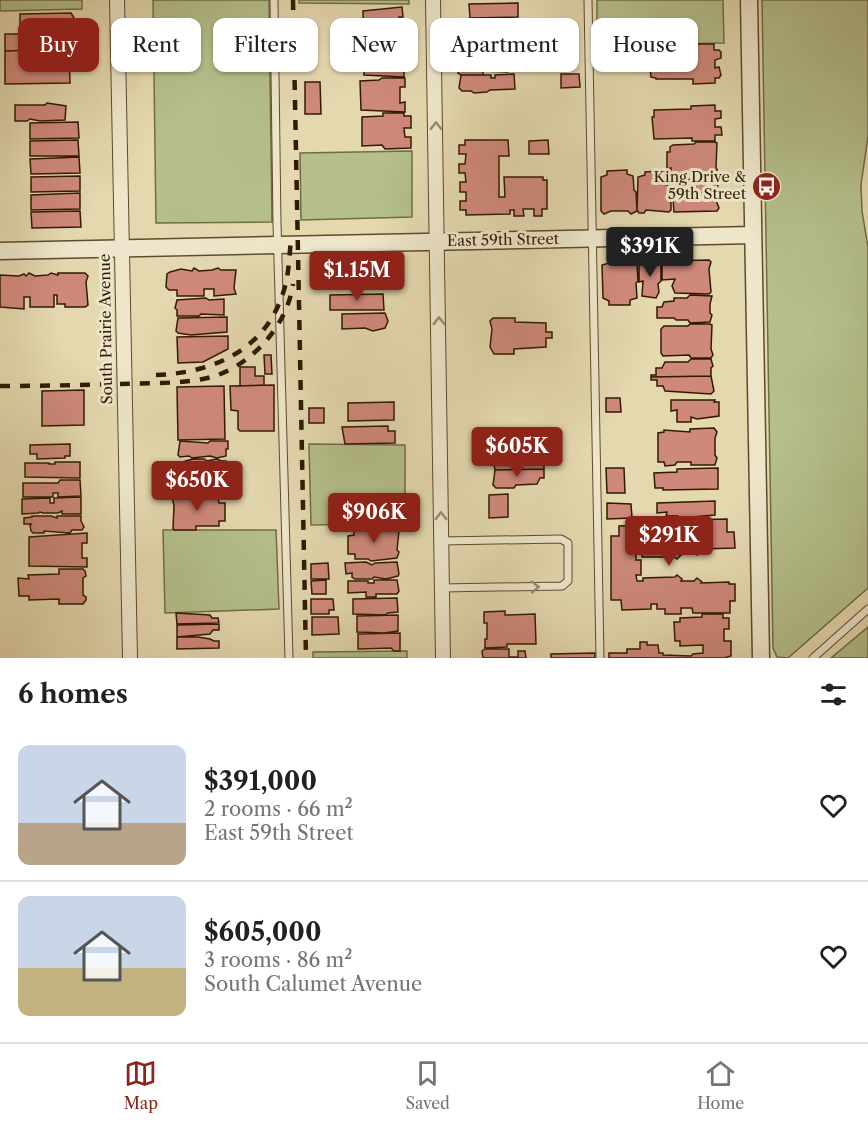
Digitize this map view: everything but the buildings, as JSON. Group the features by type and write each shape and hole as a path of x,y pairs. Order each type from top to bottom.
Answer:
{"street":[{"name":"South Prairie Avenue","path":"117,0 130,658"},
{"path":"433,0 443,658"},
{"path":"749,0 761,658"},
{"name":"East 59th Street","path":"0,251 753,235"}],"lane":[{"path":"274,0 289,658"},
{"path":"588,0 600,658"},
{"path":"442,541 561,539 568,543 568,581 562,586 442,588"},
{"path":"813,658 868,609"}],"green space":[{"path":"0,0 82,0 82,9 0,11"},
{"path":"153,0 269,0 269,18 213,18 213,72 270,72 272,222 156,223 154,72 201,72 201,18 153,18"},
{"path":"299,0 409,0 409,4 299,3"},
{"path":"597,0 723,0 724,43 698,43 698,18 597,18"},
{"path":"762,0 868,0 868,136 861,185 862,211 868,247 868,588 788,658 777,657 773,648"},
{"path":"412,151 412,217 301,220 300,153"},
{"path":"309,444 405,445 405,523 311,525"},
{"path":"163,530 276,530 279,609 165,613"},
{"path":"868,627 868,658 831,658"},
{"path":"407,651 407,658 313,658 313,652"}],"railway":[{"path":"293,0 306,658"},
{"path":"156,375 197,370 215,364 249,345 273,315 282,296 291,240"},
{"path":"0,386 172,383 203,379 219,374 235,367 262,345 283,316 293,284"}],"place":[{"name":"King Drive & 59th Street","path":"767,186"}]}
